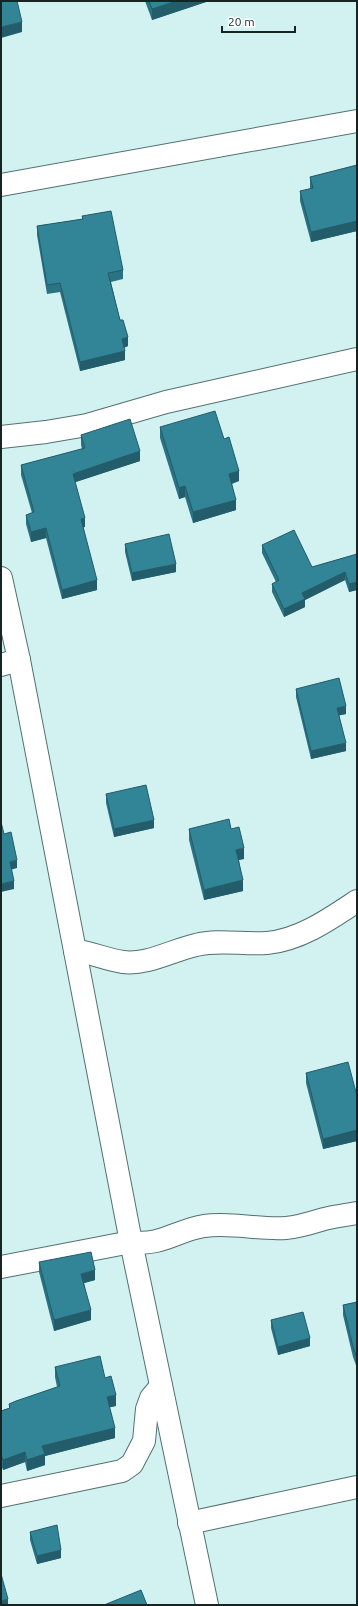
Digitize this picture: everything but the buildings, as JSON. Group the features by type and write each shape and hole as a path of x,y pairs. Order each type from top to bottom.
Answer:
{"street":[{"path":"1,185 357,121"},
{"path":"1,437 46,432 87,425 127,415 166,402 357,358"},
{"path":"1,578 10,663 75,951 131,1242 207,1605"},
{"path":"75,951 123,962 134,962 157,957 197,944 266,943 282,940 302,933 331,918 357,901"},
{"path":"1,1267 131,1242 144,1244 158,1242 173,1235 203,1226 223,1224 265,1228 287,1228 357,1213"},
{"path":"1,1496 122,1471 132,1464 144,1441 147,1408 151,1398 161,1386"},
{"path":"189,1523 357,1487"}]}
